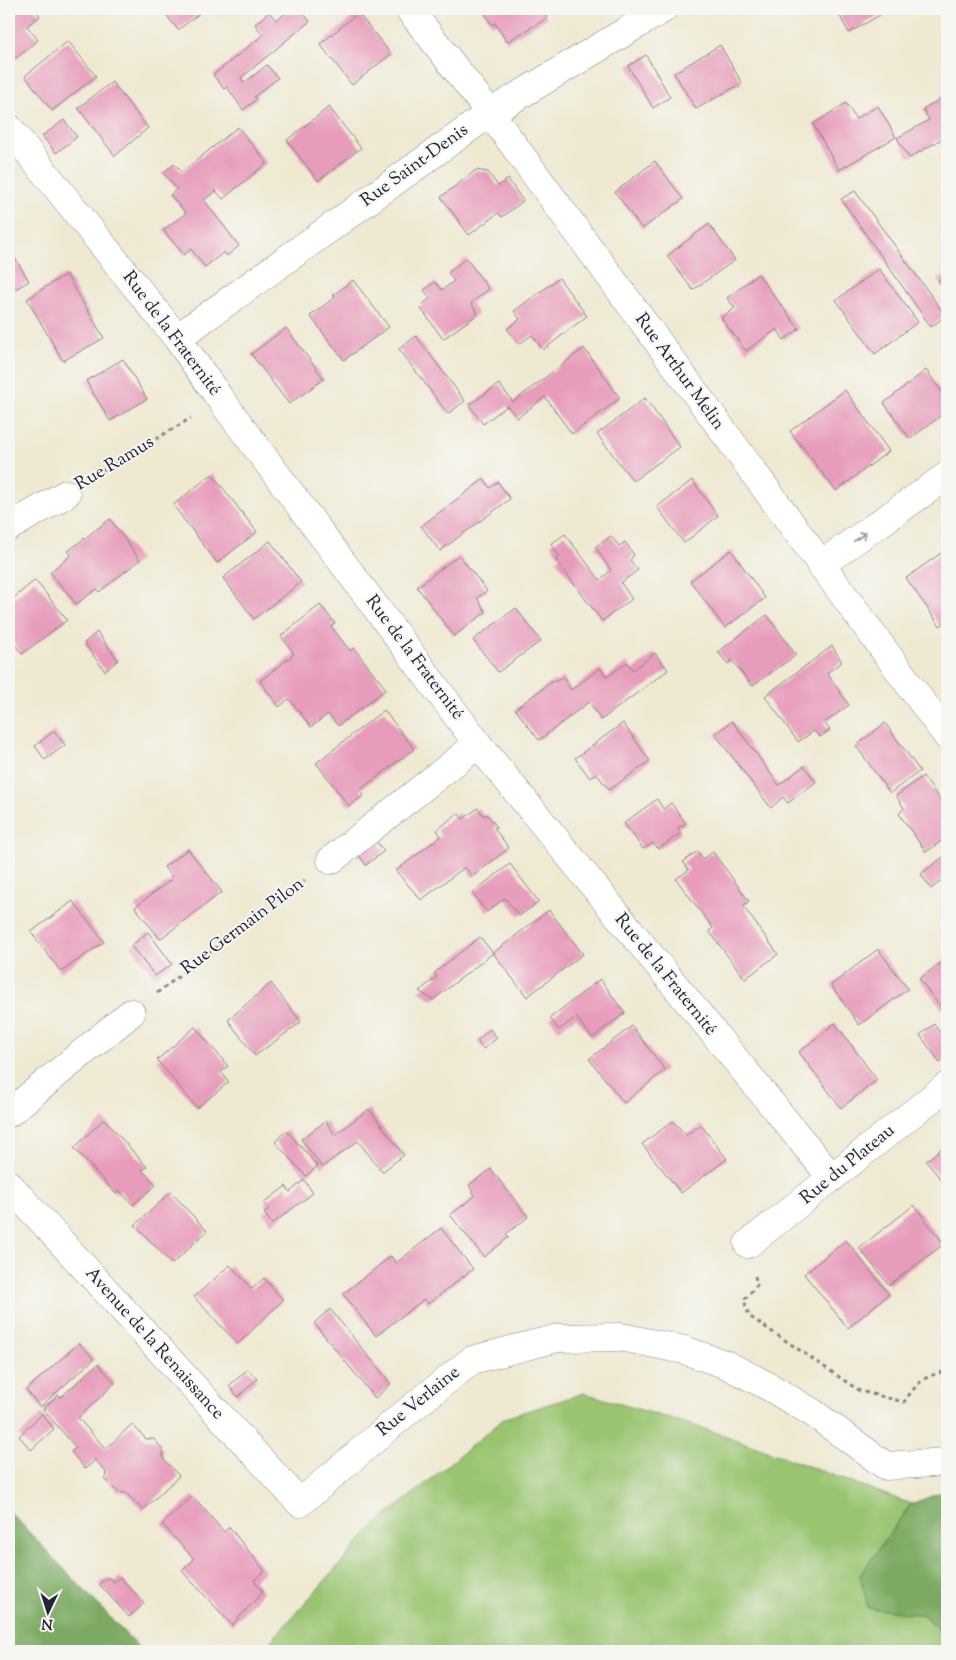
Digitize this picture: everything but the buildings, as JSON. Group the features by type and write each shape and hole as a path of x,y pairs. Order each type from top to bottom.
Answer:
{"street":[{"name":"Rue Arthur Melin","path":"409,9 490,113 947,736"},
{"name":"Rue Saint-Denis","path":"177,338 490,113 663,9"},
{"name":"Rue de la Fraternité","path":"9,128 177,338 221,400 478,744 832,1178"},
{"path":"820,565 947,476"},
{"name":"Rue Ramus","path":"9,526 66,494"},
{"path":"330,860 478,744"},
{"path":"9,1113 131,1013"},
{"name":"Rue du Plateau","path":"748,1244 947,1086"},
{"name":"Avenue de la Renaissance","path":"9,1185 300,1503"},
{"name":"Rue Verlaine","path":"300,1503 397,1420 472,1360 558,1338 621,1337 684,1350 727,1365 766,1385 814,1413 886,1466 947,1462"}],"path":[{"name":"Rue Ramus","path":"66,494 221,400"},
{"name":"Rue Germain Pilon","path":"131,1013 330,860"},
{"path":"744,1300 749,1316 860,1391 904,1402 918,1383 936,1373 947,1371"}],"green space":[{"path":"584,1393 721,1434 911,1504 860,1575 869,1608 924,1615 947,1637 947,1651 262,1651 373,1527 505,1418"},
{"path":"947,1490 947,1637 924,1615 868,1608 860,1575 911,1504"},
{"path":"9,1511 142,1651 9,1651"}]}
